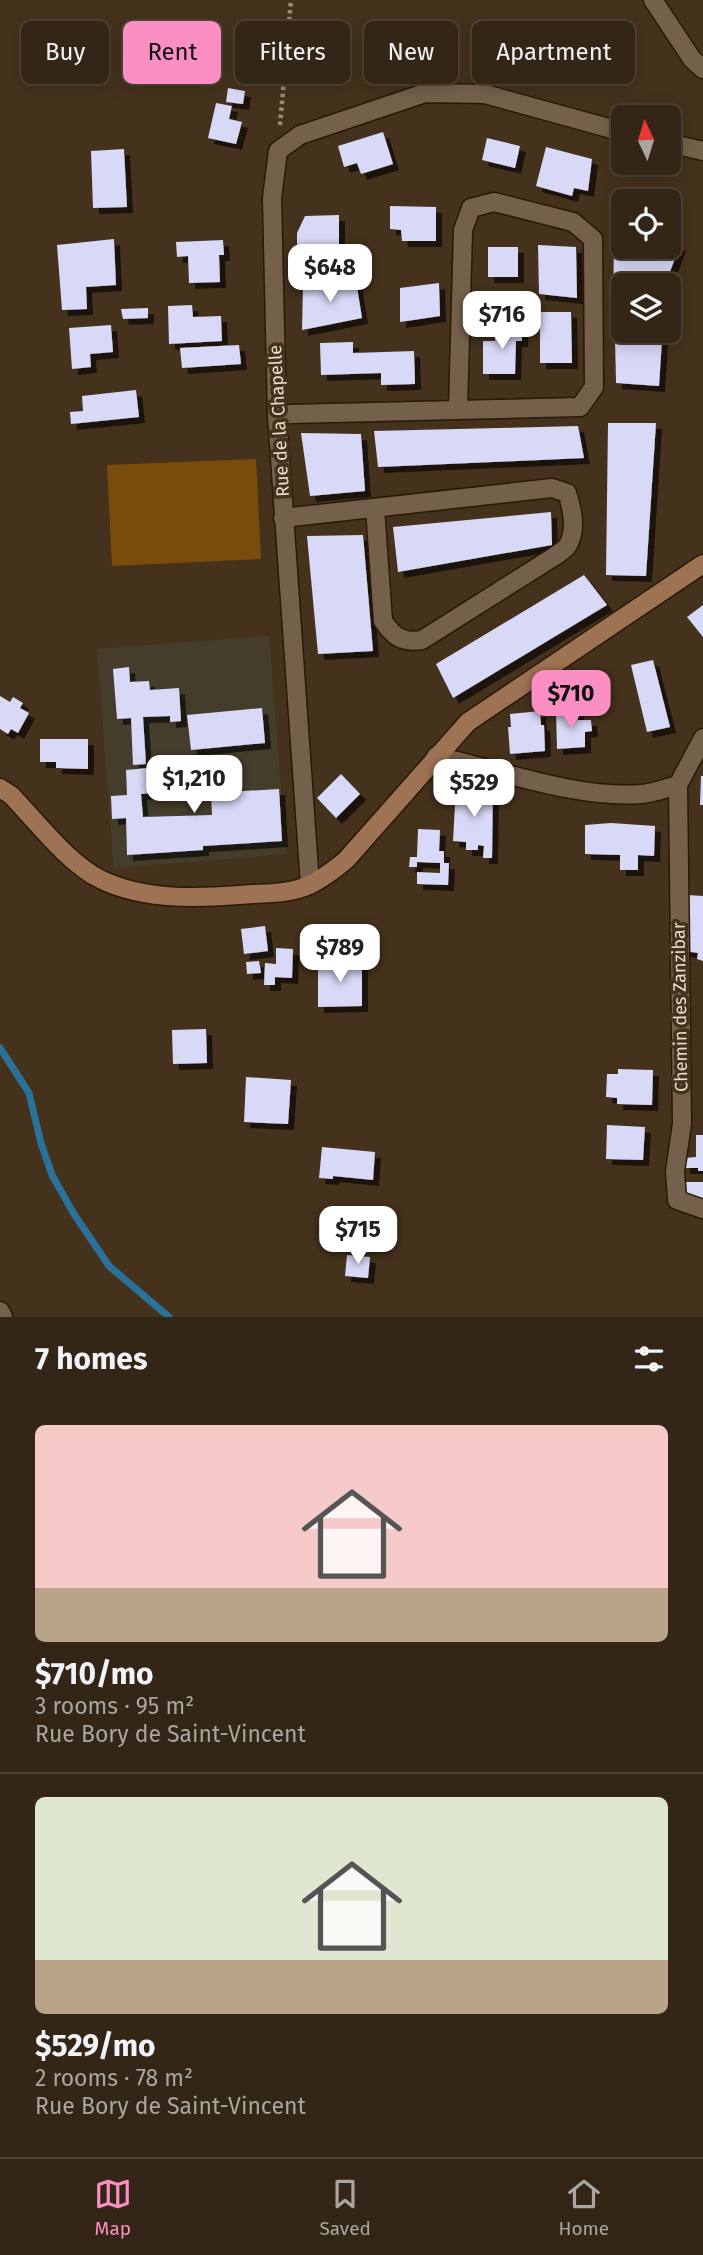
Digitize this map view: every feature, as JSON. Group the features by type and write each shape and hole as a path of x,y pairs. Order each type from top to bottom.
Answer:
{"main road":[{"path":"0,788 77,864 100,879 134,891 165,896 214,897 282,892 310,885 346,860 468,722 703,564"}],"street":[{"path":"653,0 692,59 703,69"},
{"path":"278,151 300,135 425,93 485,94 611,129"},
{"path":"681,146 703,152"},
{"name":"Rue de la Chapelle","path":"278,151 272,198 277,415 310,885"},
{"path":"277,415 580,407 594,387 593,239 573,222 494,202 471,208 463,230 458,410"},
{"path":"283,518 552,488 567,492 572,507 573,526 569,544 555,556 422,640 407,642 393,635 383,621 375,508"},
{"path":"436,756 602,794 644,794 678,785 703,738"},
{"name":"Chemin des Zanzibar","path":"678,785 682,1124 675,1171 677,1200 703,1209"},
{"path":"0,1311 3,1317"}],"path":[{"path":"278,151 291,0"}],"shaded area":[{"path":"256,459 261,559 112,566 107,465"},
{"path":"269,636 286,854 114,868 97,649"}],"building":[{"path":"228,88 245,91 243,104 226,102"},
{"path":"216,103 232,106 229,119 242,122 236,144 208,138"},
{"path":"383,132 393,164 361,174 357,163 344,167 338,146"},
{"path":"487,138 520,146 515,168 482,160"},
{"path":"546,147 592,159 588,191 574,188 572,196 536,186"},
{"path":"124,149 127,207 93,208 91,151"},
{"path":"390,206 436,207 436,241 402,241 401,230 390,229"},
{"path":"339,215 339,259 304,259 304,255 297,255 297,233 305,216"},
{"path":"114,239 116,285 86,287 87,309 62,310 57,245"},
{"path":"223,240 224,255 219,255 220,282 189,283 188,256 177,257 176,242"},
{"path":"538,245 576,247 577,298 539,294"},
{"path":"488,247 518,247 518,277 488,277"},
{"path":"614,259 675,259 670,273 614,273"},
{"path":"356,281 362,318 302,330 303,284"},
{"path":"439,283 440,316 400,322 400,288"},
{"path":"192,305 193,317 221,316 222,341 169,344 168,306"},
{"path":"148,308 148,318 123,319 121,309"},
{"path":"540,312 571,312 572,363 540,363"},
{"path":"111,325 113,352 90,354 91,367 72,369 69,328"},
{"path":"495,327 522,327 522,341 516,341 515,374 483,374 483,341 495,341"},
{"path":"353,342 353,353 414,351 415,384 381,385 381,373 321,375 320,343"},
{"path":"615,343 662,343 659,386 616,383"},
{"path":"239,345 241,364 182,368 180,348"},
{"path":"136,390 139,417 71,424 70,412 83,411 82,396"},
{"path":"608,423 656,423 646,576 606,575"},
{"path":"578,426 584,458 378,467 374,431"},
{"path":"301,433 361,434 365,491 310,496"},
{"path":"551,512 552,545 398,572 393,527"},
{"path":"363,535 373,651 318,654 307,536"},
{"path":"584,575 607,605 453,698 436,664"},
{"path":"703,605 703,637 687,617"},
{"path":"653,660 670,727 647,732 631,665"},
{"path":"129,667 130,682 149,681 150,690 179,688 181,721 170,722 170,716 143,717 146,764 133,765 131,718 117,719 113,669"},
{"path":"0,696 10,702 13,697 23,703 20,708 29,713 18,733 11,729 8,734 0,729"},
{"path":"262,708 265,743 191,750 187,715"},
{"path":"578,710 578,720 591,720 592,731 585,732 585,747 557,749 556,711"},
{"path":"540,711 541,725 544,725 545,751 510,754 510,714"},
{"path":"40,739 88,739 88,769 56,768 56,762 40,762"},
{"path":"193,764 195,790 141,794 143,817 212,815 211,793 279,789 282,841 203,846 203,850 127,855 126,818 112,819 111,796 127,795 126,770"},
{"path":"341,774 360,794 336,818 317,798"},
{"path":"703,776 703,805 700,805"},
{"path":"456,787 493,789 492,858 483,858 484,846 478,845 478,850 466,850 466,842 453,841"},
{"path":"611,823 655,826 654,856 638,855 638,870 620,870 620,855 585,854 585,825"},
{"path":"418,829 440,830 439,851 444,851 444,863 449,863 448,885 417,884 417,872 440,873 440,863 417,862 417,867 409,867 410,857 417,857"},
{"path":"688,895 703,896 703,961 697,959 698,953 684,951"},
{"path":"265,926 268,951 244,954 241,929"},
{"path":"353,936 368,936 368,947 353,947"},
{"path":"276,948 293,949 292,978 275,977 275,985 264,985 265,963 276,964"},
{"path":"259,961 261,973 247,974 246,962"},
{"path":"318,962 362,962 362,1006 318,1007"},
{"path":"206,1029 207,1063 173,1064 172,1030"},
{"path":"618,1069 653,1070 652,1105 617,1104 617,1098 606,1097 607,1074 618,1074"},
{"path":"246,1077 291,1080 288,1124 244,1122"},
{"path":"607,1125 645,1127 643,1160 606,1159"},
{"path":"696,1135 703,1135 703,1171 698,1171 698,1168 684,1168 684,1158 696,1157"},
{"path":"322,1147 375,1152 373,1180 333,1176 333,1179 319,1178"},
{"path":"680,1182 703,1182 703,1199 691,1199 683,1191"},
{"path":"347,1255 370,1257 368,1278 345,1276"}],"waterway":[{"path":"0,1048 29,1093 52,1175 74,1214 109,1266 169,1317"}]}
